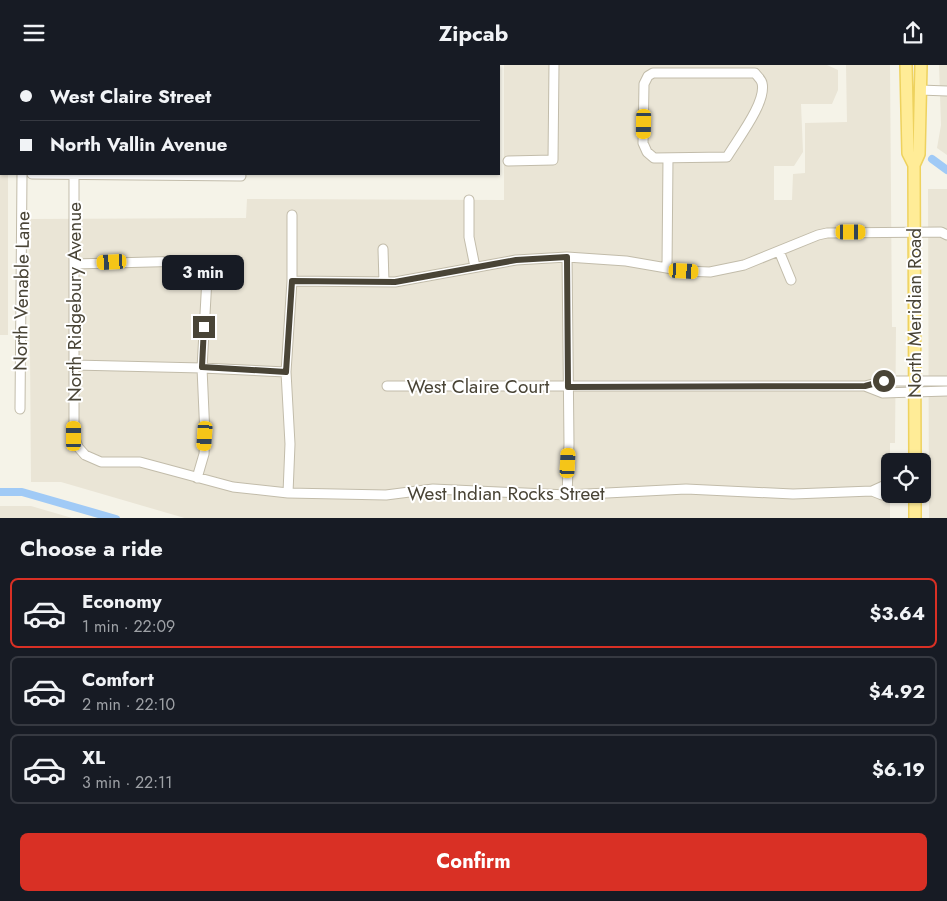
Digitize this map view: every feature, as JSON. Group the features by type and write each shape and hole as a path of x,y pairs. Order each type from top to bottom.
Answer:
{"main road":[{"name":"North Meridian Road","path":"906,65 908,153 914,165"},
{"name":"North Meridian Road","path":"915,453 914,165 919,154 921,65"},
{"path":"907,119 920,119"},
{"path":"915,503 915,518"}],"street":[{"path":"508,161 553,160 554,65"},
{"path":"653,73 755,73 762,83 762,97 727,157 668,158 654,158 647,152 643,143 644,84 648,76 653,73"},
{"path":"920,91 947,91"},
{"path":"667,268 668,158"},
{"name":"North Venable Lane","path":"20,409 22,175"},
{"path":"71,175 241,176"},
{"name":"North Ridgebury Avenue","path":"71,175 74,264 74,436 78,447 85,455"},
{"path":"469,200 470,237 475,267"},
{"path":"288,493 290,444 286,372 292,281 292,215"},
{"path":"292,281 404,281 475,267 531,259 567,257 626,261 701,272 719,271 744,265 827,233 941,232 947,235"},
{"path":"383,249 384,282"},
{"path":"779,251 791,280"},
{"path":"567,257 569,444 567,495"},
{"path":"74,264 189,261 202,264 207,277 202,367 205,436 204,454 197,477"},
{"path":"74,365 202,367 286,372"},
{"name":"West Claire Court","path":"387,386 865,386 884,381 915,387"},
{"path":"915,387 947,381"},
{"path":"915,387 947,391"},
{"name":"West Indian Rocks Street","path":"85,455 101,463 140,463 233,487 288,493 386,495 432,489 567,495 686,489 793,495 872,491 881,487"},
{"name":"West Indian Rocks Street","path":"872,491 881,495"}],"shaded area":[{"path":"504,65 827,65 838,70 838,90 832,104 801,104 803,152 794,166 774,166 774,200 792,200 793,174 805,173 805,123 847,122 846,65 890,65 892,327 896,327 895,443 890,443 890,453 881,453 881,503 890,503 890,518 185,518 61,482 31,482 29,219 246,218 247,199 504,200"},
{"path":"939,65 947,65 947,155 937,148 941,125"},
{"path":"0,175 8,175 8,335 0,335"},
{"path":"928,189 947,189 947,518 929,518 929,503 931,503 931,453 929,453"},
{"path":"0,506 31,506 72,518 0,518"}],"waterway":[{"path":"932,159 947,170"},
{"path":"0,492 22,492 113,518"}],"route":[{"path":"204,327 202,367 286,372 292,281 395,282 516,260 567,257 568,387 865,386 884,381"}]}
